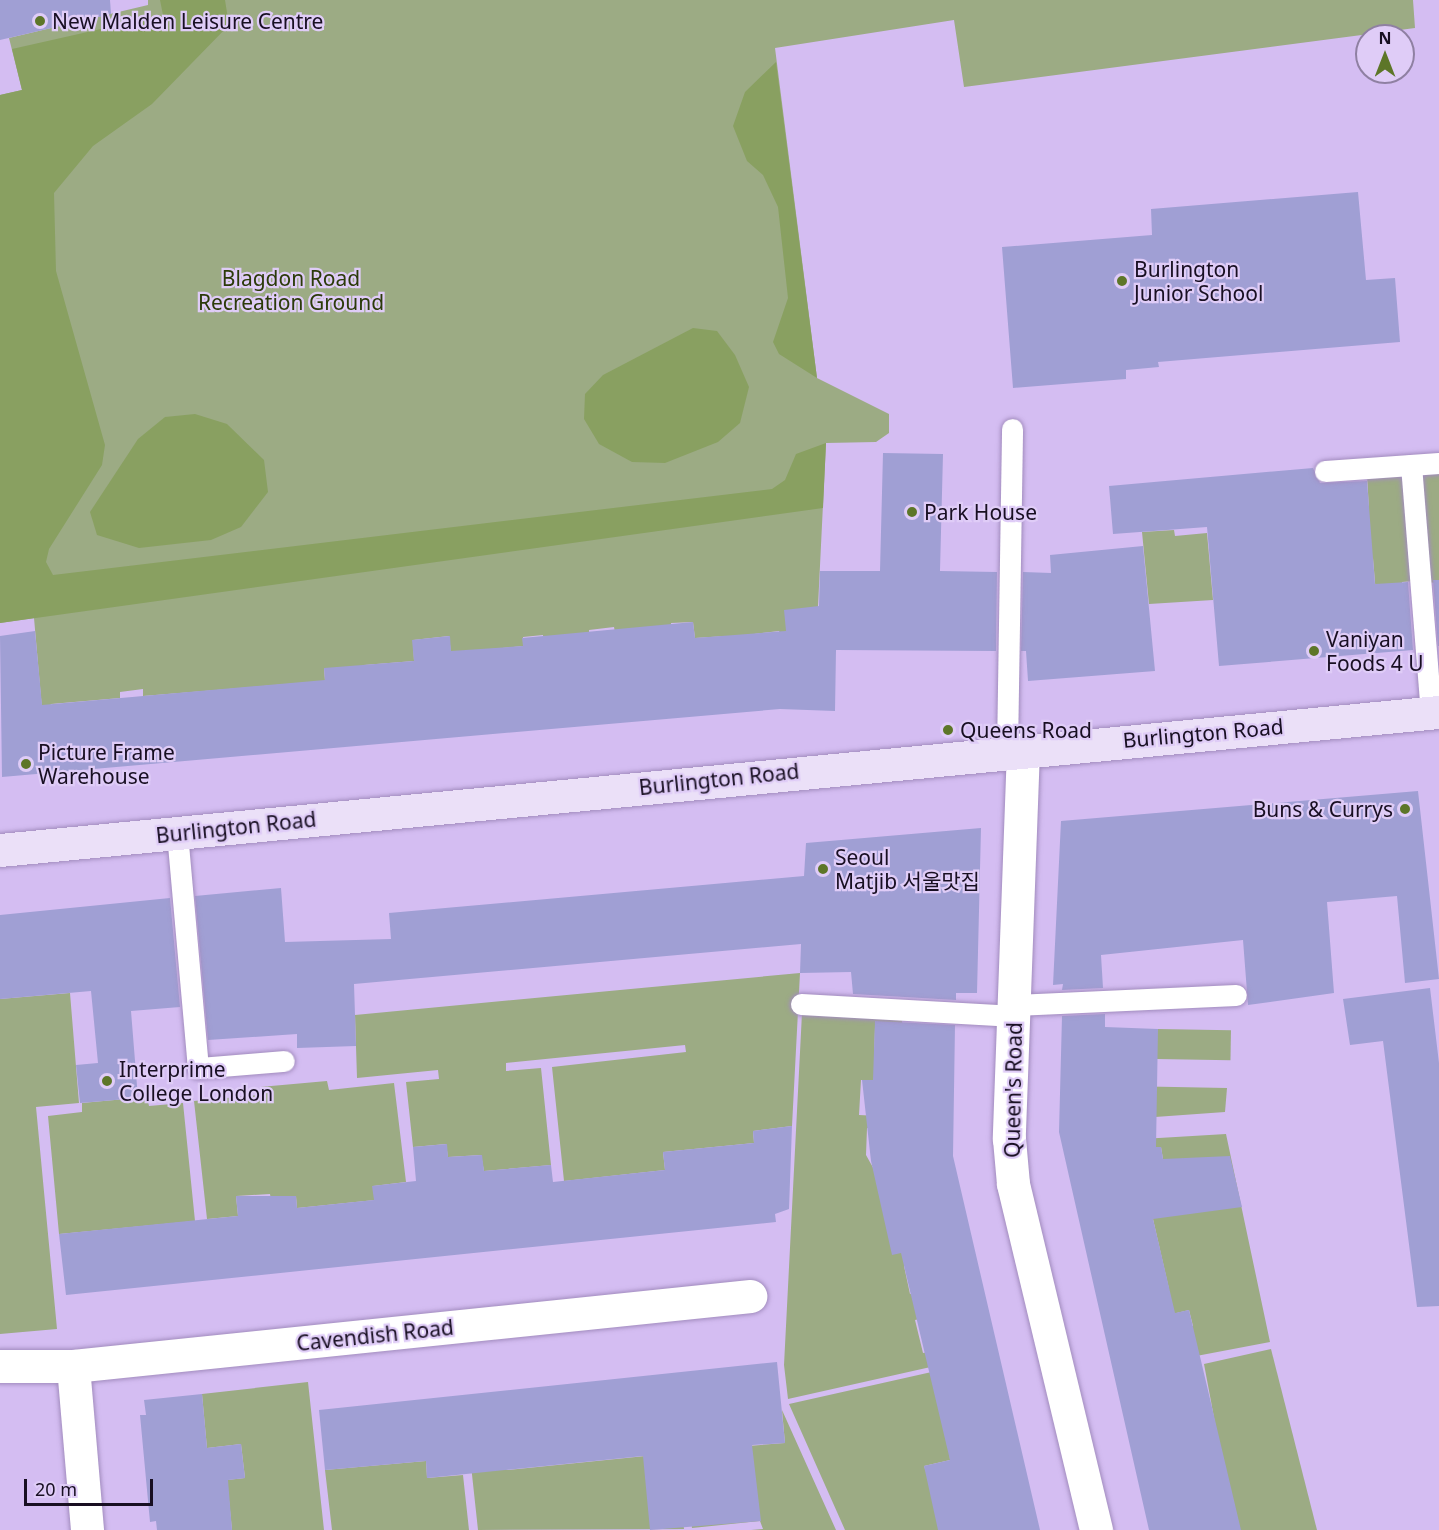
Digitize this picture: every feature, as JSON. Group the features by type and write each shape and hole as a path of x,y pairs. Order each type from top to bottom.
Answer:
{"main road":[{"name":"Burlington Road","path":"0,850 1015,750 1435,713"}],"street":[{"name":"Queen's Road","path":"1015,750 1015,1011 1009,1139 1013,1184 1096,1530"},
{"name":"Cavendish Road","path":"0,1366 73,1366 750,1296"},
{"path":"73,1366 87,1530"}],"lane":[{"path":"1012,429 1015,750"},
{"path":"1325,471 1439,463"},
{"path":"1411,465 1435,713"},
{"path":"177,833 198,1068 284,1061"},
{"path":"0,840 0,850"},
{"path":"801,1004 1015,1011 1236,995"}],"green space":[{"name":"Blagdon Road Recreation Ground","path":"148,0 1413,0 1415,24 1355,24 1355,36 964,87 954,20 775,48 817,378 889,414 889,433 876,442 826,443 817,627 788,653 779,631 754,634 729,658 726,636 695,638 693,622 671,623 675,663 616,638 614,627 589,630 589,639 545,659 543,635 523,637 523,646 451,653 449,636 413,640 414,661 364,665 366,686 324,668 325,681 143,696 143,689 120,692 120,698 51,704 43,720 34,618 0,623 0,95 22,90 9,38 148,5"},
{"path":"160,0 225,0 229,25 152,104 93,146 54,193 56,271 105,445 102,465 49,549 46,562 53,575 772,489 785,480 796,454 826,443 823,508 0,623 0,95 22,90 12,49 163,15"},
{"path":"776,62 817,378 779,354 773,342 788,298 778,207 763,175 747,161 733,126 745,92"},
{"path":"693,328 717,331 735,355 749,387 740,423 718,442 665,463 632,462 599,444 584,419 585,394 603,375"},
{"path":"195,414 227,424 264,460 268,492 241,527 211,540 139,548 97,535 90,512 138,439 165,417"},
{"path":"1439,469 1439,582 1427,583 1418,470"},
{"path":"1405,472 1413,581 1402,582 1402,591 1376,594 1373,558 1331,561 1328,512 1369,509 1367,475"},
{"path":"1174,530 1175,536 1207,533 1213,600 1149,604 1142,532"},
{"path":"800,973 792,1126 753,1131 754,1143 663,1152 665,1170 564,1181 552,1067 686,1052 685,1045 506,1063 506,1071 541,1068 551,1165 484,1171 481,1155 448,1157 446,1144 413,1147 406,1082 439,1079 438,1070 357,1078 355,1015"},
{"path":"70,993 79,1103 36,1107 57,1329 0,1334 0,999"},
{"path":"802,1013 902,1016 902,1027 875,1027 874,1061 900,1081 861,1080 859,1115 899,1117 898,1129 867,1128 866,1155 918,1249 904,1266 910,1294 927,1291 933,1316 915,1320 923,1353 940,1350 944,1364 788,1399 784,1365"},
{"path":"1157,1029 1231,1030 1230,1060 1156,1059"},
{"path":"327,1081 329,1090 394,1083 406,1182 373,1186 375,1200 297,1208 296,1196 273,1211 270,1194 236,1196 238,1216 207,1219 194,1101 260,1095 260,1087"},
{"path":"1122,1086 1227,1088 1225,1112 1155,1117"},
{"path":"147,1097 149,1106 183,1103 195,1221 59,1234 48,1116 82,1112 82,1103"},
{"path":"1226,1134 1270,1342 1170,1361 1176,1330 1193,1326 1189,1310 1160,1317 1169,1289 1153,1219 1163,1159 1161,1147 1143,1148 1142,1139"},
{"path":"1271,1349 1317,1530 1235,1530 1204,1364"},
{"path":"945,1369 950,1460 924,1466 946,1530 845,1530 789,1404"},
{"path":"308,1382 324,1530 232,1530 227,1480 245,1478 241,1444 207,1448 202,1394"},
{"path":"782,1410 836,1530 751,1530 763,1529 760,1521 692,1528 684,1451 785,1443"},
{"path":"675,1453 684,1529 478,1530 470,1456 508,1470"},
{"path":"426,1461 427,1478 463,1475 469,1530 332,1530 325,1470"}],"building":[{"name":"New Malden Leisure Centre","path":"0,0 110,0 111,14 0,40"},
{"path":"1358,192 1366,280 1395,278 1400,342 1158,362 1159,367 1126,370 1126,379 1013,388 1002,247 1152,235 1151,209"},
{"path":"883,453 943,454 940,571 997,572 996,651 836,650 835,711 780,709 2,777 0,636 35,631 42,705 325,680 324,668 414,661 412,640 450,636 451,651 523,646 522,638 693,622 695,638 786,631 784,610 819,606 820,571 880,571"},
{"path":"1313,468 1320,483 1367,481 1375,584 1408,582 1413,650 1219,666 1207,527 1113,534 1109,486"},
{"path":"1143,546 1155,671 1028,681 1026,651 1021,651 1023,572 1051,573 1050,555"},
{"path":"1433,580 1439,580 1439,646 1438,646"},
{"path":"1418,791 1439,979 1405,983 1397,896 1327,902 1334,993 1248,1005 1243,940 1101,955 1103,988 1062,990 1063,984 1053,985 1061,821"},
{"path":"981,828 977,993 956,993 956,1000 853,994 851,972 800,973 801,944 354,984 356,1046 297,1048 297,1034 208,1040 195,896 281,888 285,942 391,939 389,913 804,876 806,843"},
{"path":"170,898 180,1007 131,1011 138,1098 80,1103 76,1065 98,1063 91,991 0,999 0,915"},
{"path":"1430,988 1439,1063 1439,1306 1417,1307 1383,1041 1350,1045 1343,999"},
{"path":"1105,1014 1105,1027 1158,1029 1156,1147 1161,1147 1163,1159 1230,1156 1242,1207 1153,1219 1175,1313 1189,1310 1241,1530 1149,1530 1059,1132 1062,1016"},
{"path":"875,1021 955,1025 953,1156 1040,1530 938,1530 924,1466 950,1460 901,1253 892,1255 871,1161 862,1080 873,1080"},
{"path":"792,1126 789,1209 775,1214 776,1222 66,1295 59,1234 238,1216 236,1196 296,1196 297,1208 374,1200 372,1186 416,1181 413,1147 447,1144 448,1157 482,1155 484,1171 551,1165 553,1182 665,1170 663,1152 754,1143 753,1131"},
{"path":"777,1362 785,1443 752,1445 761,1521 650,1530 643,1456 427,1478 426,1461 325,1470 319,1410"},
{"path":"202,1394 207,1448 241,1444 245,1478 228,1480 232,1530 157,1530 156,1521 150,1522 140,1415 146,1415 144,1400"}],"place":[{"name":"New Malden Leisure Centre","path":"40,21"},
{"name":"Burlington Junior School","path":"1122,281"},
{"name":"Park House","path":"912,512"},
{"name":"Vaniyan Foods 4 U","path":"1314,651"},
{"name":"Queens Road","path":"948,730"},
{"name":"Picture Frame Warehouse","path":"26,764"},
{"name":"Buns & Currys","path":"1405,809"},
{"name":"Seoul Matjib 서울맛집","path":"823,869"},
{"name":"Interprime College London","path":"107,1081"}]}
